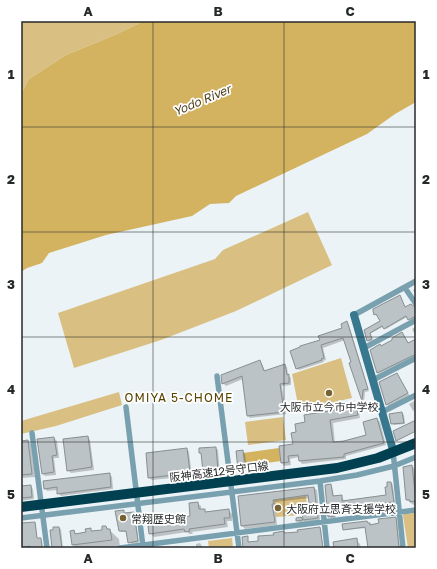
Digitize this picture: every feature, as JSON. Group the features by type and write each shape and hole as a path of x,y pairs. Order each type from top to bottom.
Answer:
{"highway":[{"name":"阪神高速12号守口線","path":"21,508 337,468 378,458 416,443"},
{"name":"阪神高速12号守口線","path":"21,514 338,474 380,464 416,450"}],"street":[{"path":"403,548 392,450 354,315 416,281"},
{"path":"405,288 416,304"},
{"path":"364,348 416,320"},
{"path":"373,380 416,358"},
{"path":"217,376 239,548"},
{"path":"382,412 416,394"},
{"path":"126,407 143,547"},
{"path":"32,434 47,548"},
{"path":"21,503 344,462 392,450 416,439"},
{"path":"21,518 320,481 357,475 394,466 416,457"},
{"path":"320,481 327,548"},
{"path":"120,548 143,547 324,521 416,510"}],"shaded area":[{"path":"21,21 144,21 115,35 66,55 29,79 21,94"},
{"path":"308,212 332,265 236,311 161,340 74,368 58,313 215,259 223,250"},
{"path":"341,358 352,398 299,410 292,374"},
{"path":"119,392 122,405 56,426 21,434 21,421"},
{"path":"283,417 286,440 248,445 245,422"},
{"path":"306,496 307,507 299,508 300,515 276,517 274,500"},
{"path":"416,513 416,547 408,548 403,516 404,514"},
{"path":"232,538 233,548 209,548 208,541"}],"water":[{"name":"Yodo River","path":"144,21 416,21 416,102 395,114 367,134 236,196 229,203 210,204 192,216 106,235 49,253 42,263 27,268 21,272 21,94 29,79 66,55 115,35"},
{"path":"279,448 281,461 245,466 243,453"}],"building":[{"path":"400,295 405,307 411,304 416,308 416,316 408,320 406,316 384,329 382,326 370,333 372,339 367,341 364,330 380,321 376,314 374,315 373,309"},
{"path":"347,321 368,389 363,390 362,401 349,363 351,362 343,338 321,345 324,358 321,359 322,360 296,369 290,351 300,346 320,340 318,336 342,328 341,324"},
{"path":"402,332 408,343 416,339 416,354 377,373 370,350 380,344 381,346 392,340 392,338"},
{"path":"260,360 264,371 285,364 287,375 289,374 289,383 280,384 284,412 247,416 242,376 222,384 221,375"},
{"path":"397,373 408,393 386,405 379,382"},
{"path":"361,405 361,410 357,410 358,415 330,420 333,442 344,441 366,435 363,422 377,418 384,443 344,454 344,457 299,461 298,455 288,456 289,462 281,463 279,446 293,444 291,433 296,432 295,424 305,422 304,415 340,409 340,411"},
{"path":"402,412 404,423 391,424 389,414"},
{"path":"416,420 416,431 396,441 393,431"},
{"path":"88,436 92,467 67,471 63,439"},
{"path":"54,437 57,455 52,456 54,472 42,474 37,439"},
{"path":"28,440 32,474 21,475 21,441"},
{"path":"216,447 218,471 203,472 199,448"},
{"path":"187,448 190,473 148,478 146,453"},
{"path":"243,450 245,468 238,469 236,451"},
{"path":"412,465 416,501 410,502 410,500 406,500 403,467"},
{"path":"110,473 111,487 57,494 57,487 44,489 43,481"},
{"path":"387,482 391,482 394,502 383,503 383,506 334,513 335,516 328,517 325,485 331,484 333,496 342,495 342,501 386,495 385,487 387,487"},
{"path":"31,485 32,497 21,498 21,486"},
{"path":"314,487 318,518 296,521 296,518 301,517 303,520 302,511 310,510 308,495 273,500 274,504 272,504 275,522 241,526 238,496"},
{"path":"198,502 199,509 205,509 205,512 229,509 230,518 224,518 225,524 189,529 190,531 185,532 184,529 149,534 148,526 184,521 183,517 190,516 189,503"},
{"path":"124,510 124,513 134,512 138,541 128,543 126,531 119,531 115,511"},
{"path":"396,517 399,548 368,548 365,527 343,530 342,524 367,521 370,525 379,523 378,519"},
{"path":"35,522 37,538 41,538 42,548 30,548 30,546 21,548 21,523"},
{"path":"102,526 106,526 107,529 110,529 112,540 72,545 70,531 74,530 75,534 86,532 85,529 91,528 91,531 102,530"},
{"path":"53,527 59,527 62,548 52,548 50,530 53,530"},
{"path":"320,527 323,548 243,548 242,537 248,536 248,542 258,541 258,536 274,535 273,533 284,531 284,533 298,532 297,530"},
{"path":"357,538 358,548 334,548 333,542"}],"place":[{"name":"大阪市立今市中学校","path":"329,393"},
{"name":"大阪府立思斉支援学校","path":"278,508"},
{"name":"常翔歴史館","path":"123,518"}],"district":[{"name":"OMIYA 5-CHOME","path":"179,397"}]}
